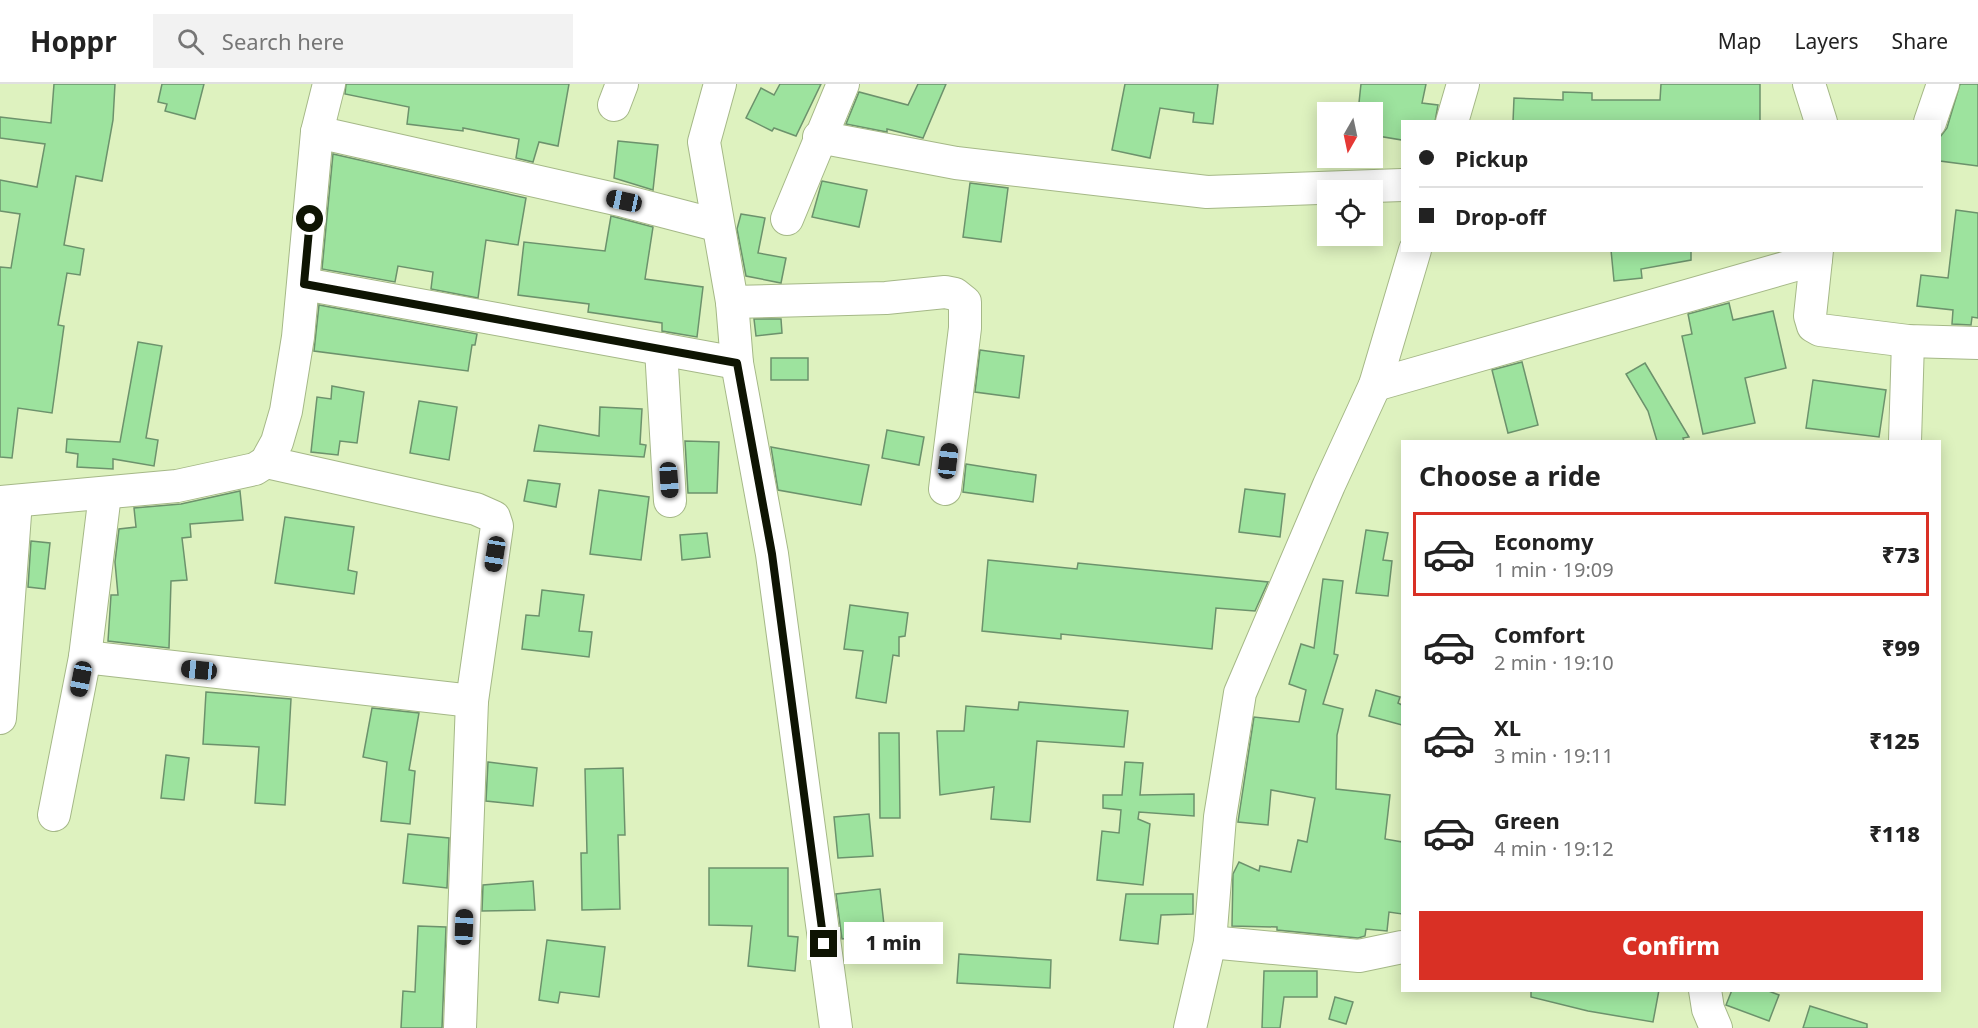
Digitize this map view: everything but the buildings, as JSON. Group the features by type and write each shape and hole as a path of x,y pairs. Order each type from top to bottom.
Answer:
{"street":[{"path":"0,718 8,502 177,486 220,477 255,469 266,462 277,442 286,411 298,337 317,132 329,84"},
{"path":"720,84 704,142 716,225 732,302 737,363 772,554 836,1028"},
{"path":"787,219 819,137 843,84"},
{"path":"1453,120 1463,84"},
{"path":"1809,84 1820,120"},
{"path":"1931,120 1943,84"},
{"path":"317,132 624,201 716,225"},
{"path":"819,137 956,163 1207,192 1401,185"},
{"path":"1190,1028 1210,942 1220,817 1240,693 1329,485 1375,385 1414,252"},
{"path":"1375,385 1816,255 1810,316 1813,326 1820,330 1908,341 1978,343"},
{"path":"304,284 737,363"},
{"path":"732,302 886,298 939,291 960,297 965,305 965,328 945,489"},
{"path":"1905,440 1908,341"},
{"path":"661,349 670,501"},
{"path":"266,462 476,509 494,517 498,533 472,701 460,1028"},
{"path":"54,815 86,657 105,494"},
{"path":"86,657 472,701"},
{"path":"1210,942 1359,957 1401,947"},
{"path":"1705,992 1708,1009 1716,1028"}],"route":[{"path":"310,219 304,284 737,363 772,554 824,944"}]}
